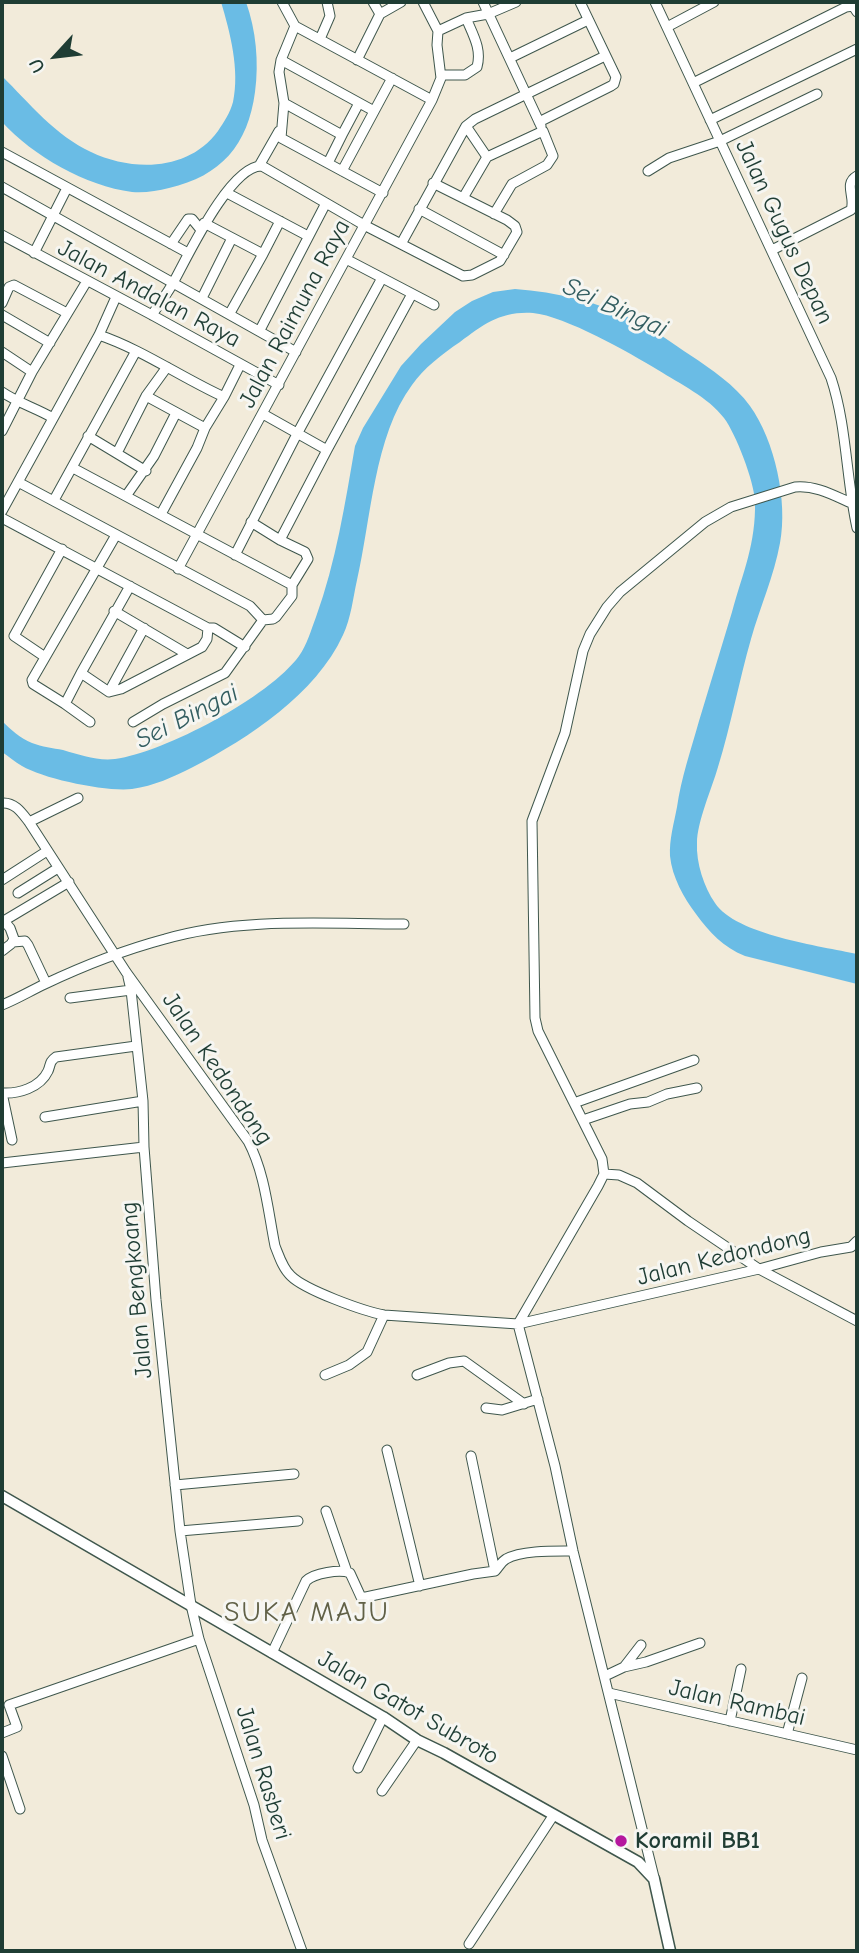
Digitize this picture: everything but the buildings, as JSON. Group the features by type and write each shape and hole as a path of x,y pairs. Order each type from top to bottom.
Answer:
{"main road":[{"name":"Jalan Gatot Subroto","path":"2,1496 383,1717 417,1740 625,1854 654,1879"},
{"path":"654,1879 670,1951"}],"street":[{"path":"282,2 295,26 432,100"},
{"path":"320,39 330,16 327,2"},
{"path":"373,2 380,14"},
{"path":"357,60 380,14 401,2"},
{"path":"423,2 438,31 441,75 466,75 477,67 480,55 466,18"},
{"path":"482,2 553,156 547,165 512,184 494,214"},
{"path":"438,31 466,18 488,14 516,2"},
{"path":"463,198 487,157 614,84 615,76 580,2"},
{"name":"Jalan Gugus Depan","path":"655,2 825,363 836,393 857,528"},
{"path":"667,27 714,2"},
{"path":"693,83 846,7 853,6 857,12"},
{"path":"510,58 588,20"},
{"path":"295,26 279,72 284,103 281,138 383,193"},
{"path":"710,120 857,49"},
{"path":"401,244 466,126 475,119 604,56"},
{"path":"281,60 374,111"},
{"name":"Jalan Raimuna Raya","path":"178,569 383,193 432,100 441,75"},
{"path":"342,171 392,78"},
{"path":"648,171 668,158 720,141 817,94"},
{"path":"284,103 342,135"},
{"path":"328,163 359,103"},
{"path":"152,314 173,284 203,227 227,193 250,169 259,166 282,126"},
{"path":"466,126 487,157"},
{"path":"2,152 188,253"},
{"path":"259,166 364,225 466,276 498,262 517,232 512,223 433,183"},
{"path":"772,250 851,210 853,199 850,184 857,176"},
{"path":"2,187 296,352"},
{"path":"34,253 67,188"},
{"path":"227,193 308,236"},
{"path":"260,330 326,203"},
{"path":"419,209 504,255"},
{"path":"171,244 188,219 192,219 203,227 262,254"},
{"path":"230,313 280,221"},
{"name":"Jalan Andalan Raya","path":"2,235 279,385"},
{"path":"201,298 232,238"},
{"path":"346,259 434,305"},
{"path":"235,555 296,434 382,278"},
{"path":"2,431 32,372 87,281"},
{"path":"2,303 9,287 14,285 67,313"},
{"path":"280,540 412,294"},
{"path":"2,511 99,335 116,297"},
{"path":"2,315 50,343"},
{"path":"99,335 117,341 224,397"},
{"path":"54,500 136,351"},
{"path":"2,352 32,372"},
{"path":"161,514 240,365"},
{"path":"117,453 146,396 167,367"},
{"path":"2,392 53,418"},
{"path":"146,396 205,428"},
{"path":"126,496 146,471 176,413"},
{"path":"263,414 327,450"},
{"path":"88,436 146,471"},
{"path":"72,468 292,585"},
{"path":"18,482 250,606 263,620"},
{"path":"654,1879 518,1325 604,1174 602,1159 543,1041 535,1018 532,821 565,733 583,652 590,634 620,592 705,522 731,507 803,487 822,490 851,503"},
{"path":"2,518 208,628 214,628 245,647"},
{"path":"251,522 302,550 308,559 292,585 292,596 280,613 273,619 263,620"},
{"path":"90,722 32,683 116,535"},
{"path":"45,657 14,636 62,549"},
{"path":"65,704 130,586"},
{"path":"114,611 187,654"},
{"path":"133,722 225,673 263,620"},
{"path":"109,692 144,628"},
{"path":"81,673 109,692 121,690 202,647 207,639 208,628"},
{"path":"29,822 78,798"},
{"name":"Jalan Kedondong","path":"2,803 18,808 29,822 126,972 248,1141 256,1155 279,1257 290,1276 311,1289 384,1315 518,1325 855,1246"},
{"path":"2,880 47,851"},
{"path":"18,893 58,868"},
{"path":"13,942 10,929 3,922 69,882"},
{"path":"2,1005 116,955 165,938 213,928 404,924"},
{"path":"2,951 13,942 25,941 47,983"},
{"name":"Jalan Bengkoang","path":"126,972 131,990 142,1101 156,1300 180,1531 191,1605"},
{"path":"70,998 131,990"},
{"path":"12,1140 2,1093 28,1089 46,1074 51,1060 56,1057 136,1046"},
{"path":"574,1103 694,1060"},
{"path":"583,1120 630,1104 648,1102 667,1094 697,1088"},
{"path":"45,1117 142,1101"},
{"path":"2,1163 144,1147"},
{"path":"604,1174 619,1175 638,1183 759,1269 857,1321"},
{"path":"325,1375 349,1365 367,1352 384,1315"},
{"path":"417,1375 449,1363 464,1361 524,1404"},
{"path":"486,1408 502,1410 538,1399"},
{"path":"387,1450 420,1586"},
{"path":"471,1456 495,1571"},
{"path":"176,1485 294,1474"},
{"path":"326,1511 346,1572"},
{"path":"180,1531 298,1521"},
{"path":"272,1653 307,1579 314,1575 344,1570 350,1573 360,1597 366,1598 495,1571 510,1557 573,1551"},
{"name":"Jalan Rasberi","path":"191,1605 254,1805 262,1840 302,1951"},
{"path":"2,1733 17,1727 9,1704 200,1639"},
{"path":"605,1676 624,1667 699,1643"},
{"path":"624,1667 641,1645"},
{"path":"730,1721 741,1669"},
{"path":"788,1734 802,1678"},
{"name":"Jalan Rambai","path":"608,1693 857,1750"},
{"path":"358,1768 383,1717"},
{"path":"382,1791 417,1740"},
{"path":"2,1756 20,1810"},
{"path":"469,1944 553,1816"}],"water":[{"path":"221,2 246,2 257,58 255,92 246,128 238,143 217,166 203,175 187,183 155,191 132,192 114,189 61,168 29,146 2,122 2,76 55,128 91,152 124,163 142,165 159,164 192,154 218,131 233,102 235,64"},
{"name":"Sei Bingai","path":"515,289 577,299 608,308 644,325 722,378 744,398 759,420 773,454 781,490 780,543 751,639 723,751 699,825 698,859 707,890 726,914 741,923 780,938 857,954 857,984 737,952 706,927 679,887 670,856 672,832 681,785 748,558 755,516 754,492 734,435 724,418 702,397 615,345 546,316 522,313 494,320 440,356 412,385 399,406 382,453 346,628 331,656 316,676 279,712 258,728 193,767 171,778 132,789 107,788 60,780 32,771 2,752 2,721 12,731 40,746 102,759 136,754 161,746 215,720 241,705 285,672 304,647 323,596 339,533 355,446 363,428 401,366 455,312 493,292"}],"place":[{"name":"Koramil BB1","path":"621,1841"}],"district":[{"name":"SUKA MAJU","path":"307,1613"}]}
